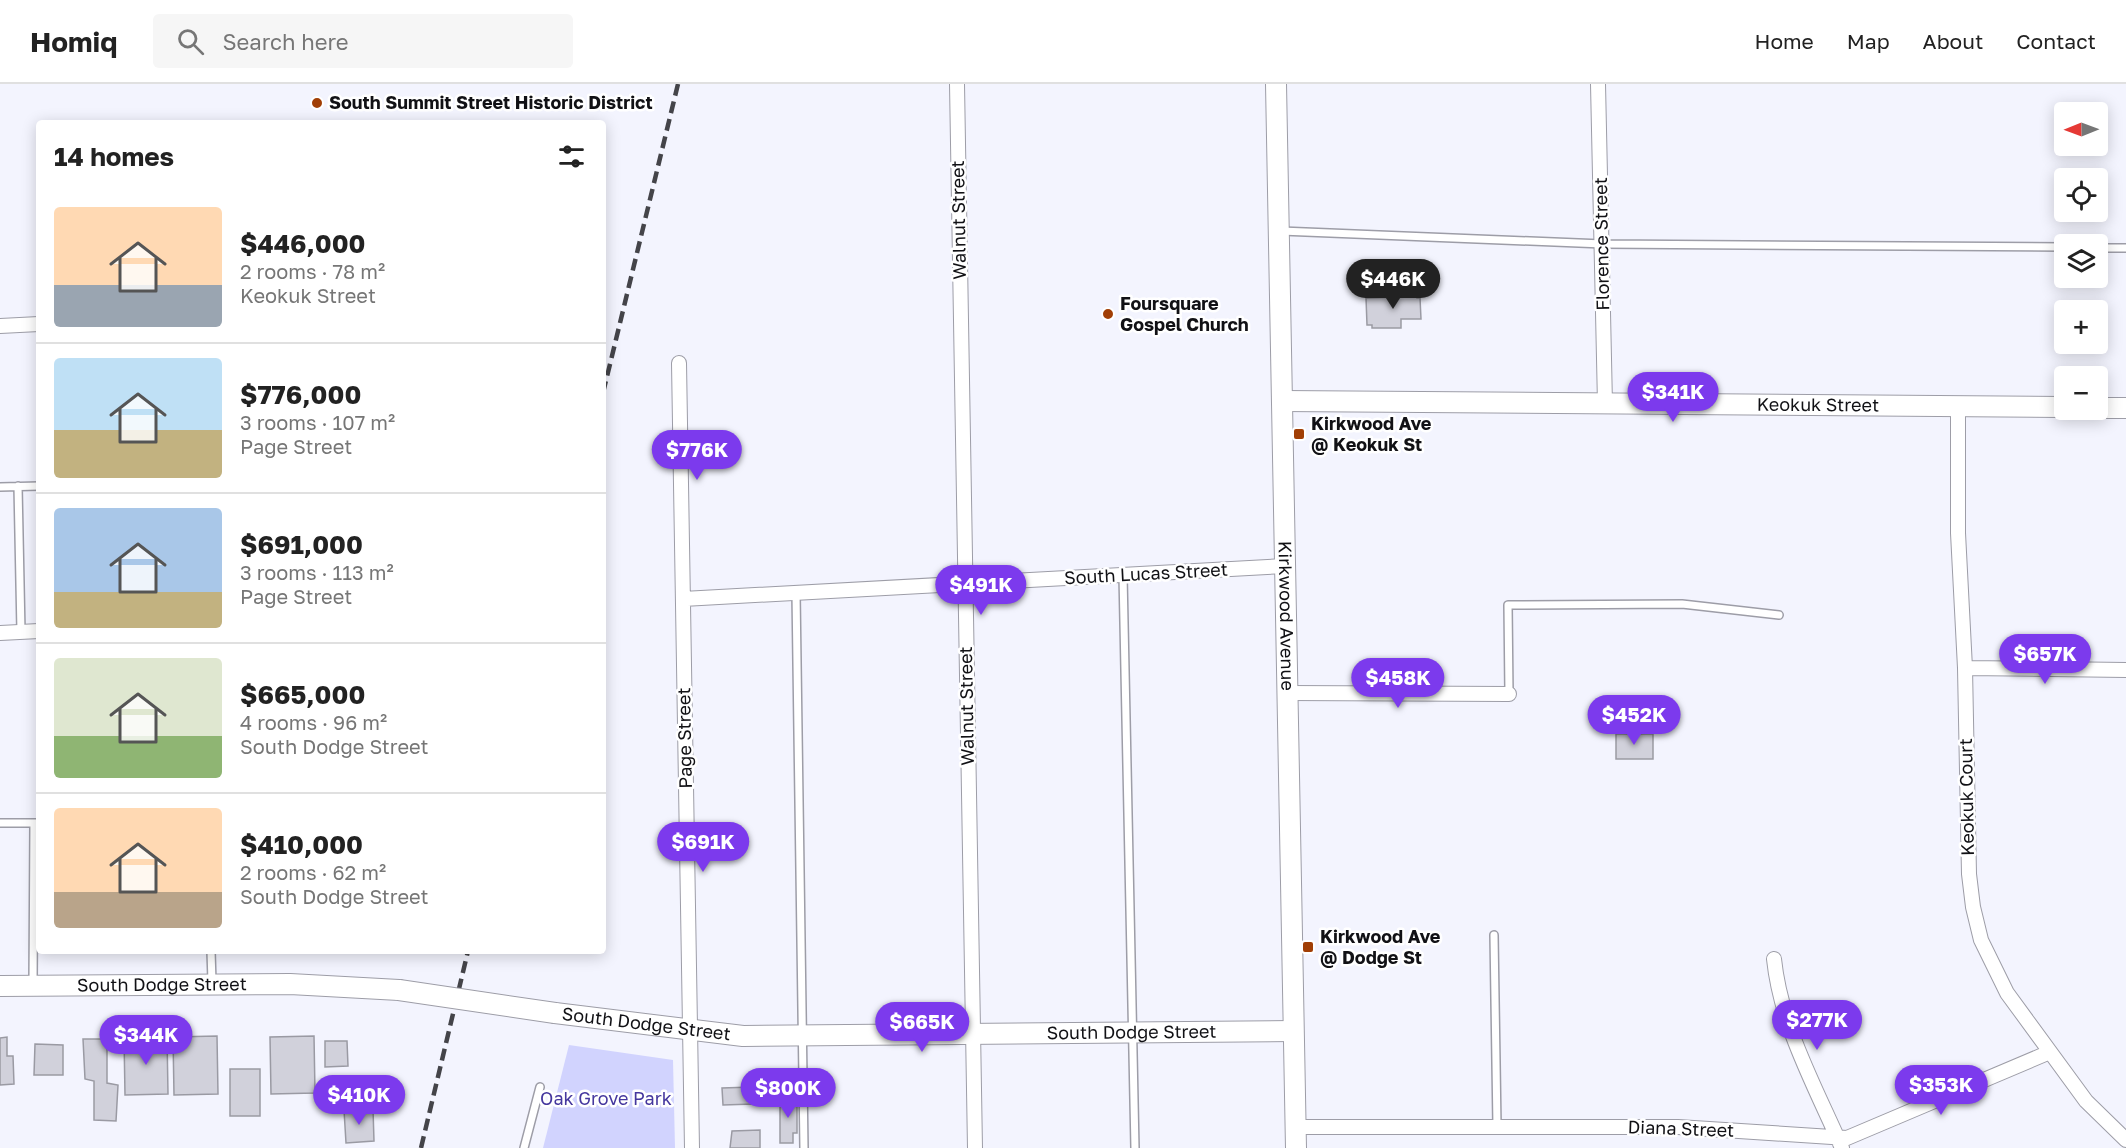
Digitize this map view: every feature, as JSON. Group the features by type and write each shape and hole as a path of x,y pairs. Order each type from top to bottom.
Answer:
{"main road":[{"name":"Kirkwood Avenue","path":"1276,84 1296,1148"},
{"name":"Keokuk Street","path":"1282,400 2054,407"},
{"path":"2108,408 2126,408"},
{"name":"South Dodge Street","path":"0,986 291,984 399,990 690,1032 743,1036 1293,1031"}],"street":[{"name":"Walnut Street","path":"957,84 975,1148"},
{"name":"Florence Street","path":"1599,84 1605,404"},
{"path":"0,326 36,324"},
{"name":"Page Street","path":"679,363 692,1148"},
{"name":"Keokuk Court","path":"1958,405 1958,569 1965,668 1969,874 1973,907 1981,940 1994,971 2086,1101 2126,1140"},
{"name":"South Lucas Street","path":"683,599 1285,566"},
{"path":"0,633 36,631"},
{"path":"1965,668 2126,670"},
{"path":"1287,693 1509,694"},
{"path":"1774,959 1777,990 1785,1018 1840,1142"},
{"name":"Diana Street","path":"1295,1127 1678,1127 1840,1142 2050,1052"}],"lane":[{"path":"1279,231 1603,244 2054,248"},
{"path":"2108,248 2126,248"},
{"path":"18,486 21,632"},
{"path":"0,487 36,486"},
{"path":"1123,575 1135,1148"},
{"path":"796,592 804,1148"},
{"path":"1509,694 1508,605 1682,604 1779,615"},
{"path":"0,823 36,823 33,986"},
{"path":"1494,934 1497,1126"},
{"path":"212,954 212,984"},
{"path":"524,1148 540,1087"}],"green space":[{"name":"Oak Grove Park","path":"569,1045 673,1060 675,1148 543,1148"}],"building":[{"path":"1397,293 1417,293 1417,298 1420,298 1421,319 1401,319 1401,328 1372,328 1372,325 1367,325 1366,298 1397,297"},
{"path":"1616,734 1653,734 1653,759 1616,759"},
{"path":"167,1036 168,1094 125,1095 124,1037"},
{"path":"217,1036 218,1094 174,1095 173,1037"},
{"path":"314,1036 315,1093 271,1094 270,1037"},
{"path":"7,1037 7,1056 13,1056 14,1084 0,1085 0,1038"},
{"path":"83,1039 107,1039 107,1083 118,1085 116,1121 94,1120 94,1081 85,1079"},
{"path":"325,1041 347,1041 348,1066 325,1067"},
{"path":"35,1044 63,1045 63,1075 34,1075"},
{"path":"230,1069 260,1069 260,1116 230,1116"},
{"path":"752,1087 753,1104 723,1105 722,1088"},
{"path":"780,1096 797,1096 797,1133 793,1133 793,1143 780,1143"},
{"path":"373,1109 374,1141 346,1143 344,1110"},
{"path":"760,1130 760,1148 730,1148 732,1131"}],"railway":[{"path":"606,381 678,84"},
{"path":"421,1148 467,954"}],"place":[{"name":"South Summit Street Historic District","path":"317,103"},
{"name":"Foursquare Gospel Church","path":"1108,314"},
{"name":"Kirkwood Ave @ Keokuk St","path":"1299,434"},
{"name":"Kirkwood Ave @ Dodge St","path":"1308,947"}]}
